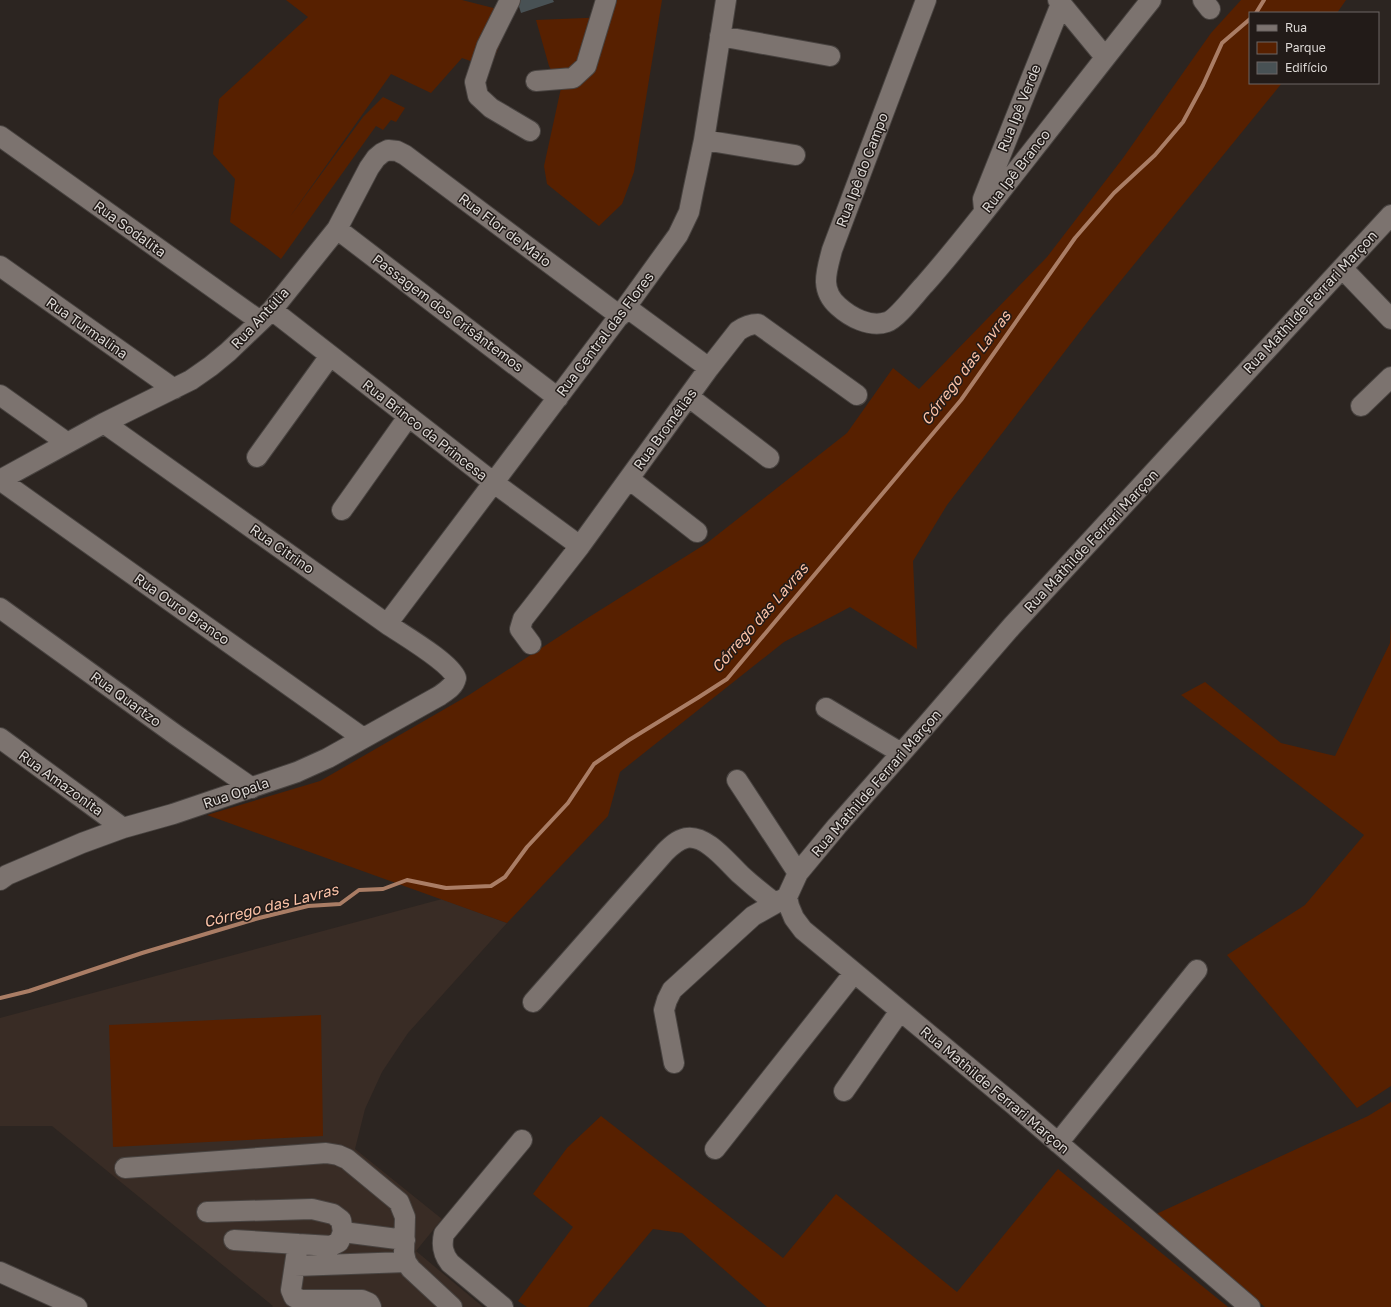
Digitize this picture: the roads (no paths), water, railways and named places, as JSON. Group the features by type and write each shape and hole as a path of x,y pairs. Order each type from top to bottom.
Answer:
{"street":[{"path":"510,0 486,46 475,82 478,96 491,108 530,131"},
{"path":"536,81 573,78 586,66 606,0"},
{"name":"Rua Central das Flores","path":"387,624 558,398 678,235 689,212 704,140 726,0"},
{"name":"Rua Ipê do Campo","path":"868,324 843,310 836,304 826,287 826,272 832,250 926,0"},
{"name":"Rua Ipê Branco","path":"868,324 889,322 946,260 1151,0"},
{"path":"1060,2 1106,57"},
{"name":"Rua Ipê Verde","path":"984,213 983,199 1060,2"},
{"path":"720,36 830,56"},
{"name":"Rua Sodalita","path":"0,136 266,316"},
{"path":"704,140 795,155"},
{"name":"Rua Antúlia","path":"0,480 66,442 191,380 211,366 266,316 337,229 376,158 388,150"},
{"name":"Rua Flor de Maio","path":"388,150 397,151 405,155 623,311 709,368"},
{"name":"Rua Mathilde Ferrari Marçon","path":"1250,1307 1058,1143 804,930 794,918 789,906 781,900 798,873 837,826 1012,626 1391,215"},
{"name":"Passagem dos Crisântemos","path":"337,229 558,398"},
{"name":"Rua Turmalina","path":"0,266 174,389"},
{"path":"1342,268 1391,319"},
{"name":"Rua Brinco da Princesa","path":"266,316 330,356 494,483 580,546"},
{"name":"Rua Bromélias","path":"531,644 520,629 523,619 580,546 709,368 738,331 744,326 758,324 857,395"},
{"path":"257,457 330,356"},
{"path":"1361,406 1391,377"},
{"path":"0,395 66,442"},
{"path":"689,397 769,458"},
{"path":"342,510 408,417"},
{"name":"Rua Citrino","path":"104,423 430,653 450,669 455,674 456,678"},
{"path":"629,479 697,532"},
{"name":"Rua Ouro Branco","path":"0,480 364,738"},
{"name":"Rua Quartzo","path":"0,608 252,788"},
{"name":"Rua Opala","path":"2,875 123,828 173,814 297,772 328,758 450,688 455,684 456,678"},
{"path":"826,708 901,754"},
{"name":"Rua Amazonita","path":"0,738 123,828"},
{"path":"737,780 798,873"},
{"path":"533,1002 665,852 676,842 686,838 696,838 707,844 740,874 781,900 753,916 672,990 664,1010 674,1063"},
{"path":"1058,1143 1197,970"},
{"path":"715,1149 854,973"},
{"path":"844,1091 900,1011"},
{"path":"503,1307 450,1263 445,1257 442,1242 444,1234 522,1140"},
{"path":"125,1168 326,1153 338,1155 358,1166 399,1202 405,1217 404,1253 406,1262 411,1269 452,1307"},
{"path":"207,1212 312,1209 333,1214 341,1220 343,1232 339,1242 331,1246 234,1240"},
{"path":"343,1232 405,1240"},
{"path":"298,1244 291,1290 294,1297 301,1300 362,1300 369,1303 372,1307"},
{"path":"295,1266 406,1262"},
{"path":"0,1272 77,1307"}],"waterway":[{"name":"Córrego das Lavras","path":"1257,12 1264,0"},
{"name":"Córrego das Lavras","path":"0,998 29,991 142,953 259,918 308,906 340,904 359,890 383,889 407,880 446,888 491,886 505,877 527,847 568,803 594,764 629,740 727,679 961,400 1075,238 1114,193 1155,155 1183,122 1203,85 1222,43 1249,20"}]}
